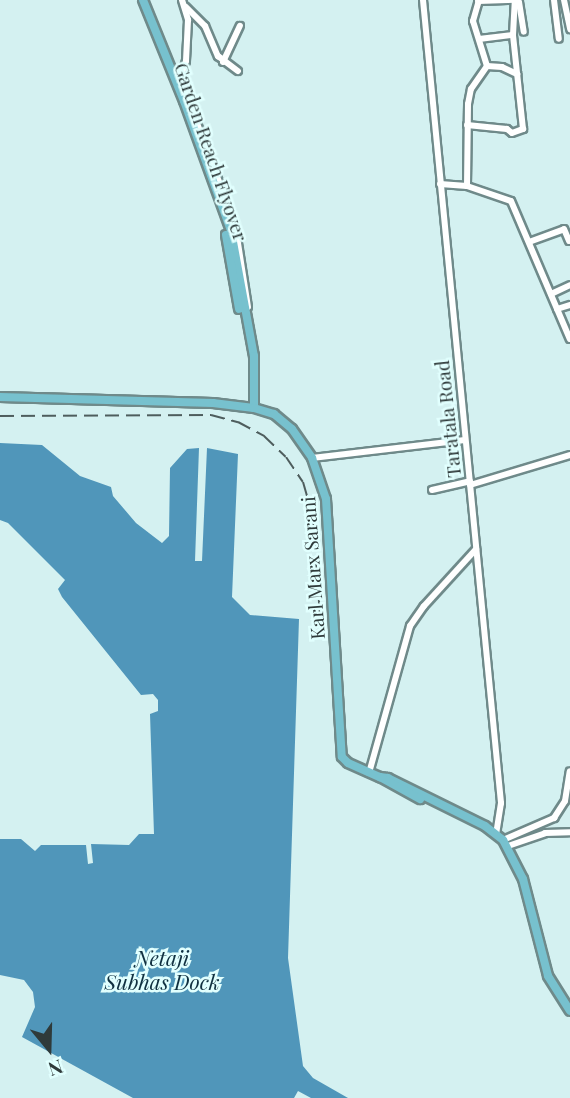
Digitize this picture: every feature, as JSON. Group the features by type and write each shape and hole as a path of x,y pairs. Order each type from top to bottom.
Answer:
{"main road":[{"name":"Garden Reach Flyover","path":"138,0 225,232 253,368 254,408"},
{"name":"Garden Reach Flyover","path":"143,0 231,231 236,280"},
{"name":"Karl Marx Sarani","path":"0,397 213,403 254,408 274,414 286,423 312,457 320,477 327,513 342,757 369,774 388,778 499,838"},
{"path":"499,838 531,903 548,976 570,1011"}],"street":[{"name":"Taratala Road","path":"423,0 501,803 499,838"},
{"path":"487,66 473,21 478,1 515,0"},
{"path":"467,125 508,129 512,133 522,130 513,35 515,0 519,2 524,32"},
{"path":"554,0 559,39"},
{"path":"564,0 570,29"},
{"path":"184,3 205,26 223,62 238,71"},
{"path":"184,3 188,20 186,61 180,78 235,224 244,266 249,313 243,318"},
{"path":"223,62 240,26"},
{"path":"478,39 513,35"},
{"path":"467,186 467,125 471,89 487,66"},
{"path":"487,66 502,67 517,75"},
{"path":"440,184 467,186 512,201 570,339"},
{"path":"529,242 564,229 569,241"},
{"path":"551,294 570,285"},
{"path":"557,309 570,305"},
{"path":"312,457 465,440"},
{"path":"432,490 470,483 570,455"},
{"path":"369,774 410,626 424,606 476,549"},
{"path":"499,838 554,818 565,801 570,771"},
{"path":"499,838 570,832"}],"water":[{"name":"Netaji Subhas Dock","path":"0,443 42,445 80,476 111,487 113,496 136,523 162,543 169,536 170,468 187,449 199,448 195,561 202,561 207,448 238,454 232,597 250,615 299,619 288,958 303,1066 313,1078 348,1098 311,1098 298,1091 294,1098 133,1098 22,1037 35,1007 33,992 24,980 0,975 0,839 21,839 35,851 41,845 86,845 88,864 93,863 91,844 129,845 139,834 154,834 150,714 158,711 158,700 153,694 141,695 62,597 58,589 65,580 8,523 0,520"}],"railway":[{"path":"0,416 211,415 238,422 264,436 286,457 303,482 313,516 320,616"}]}
